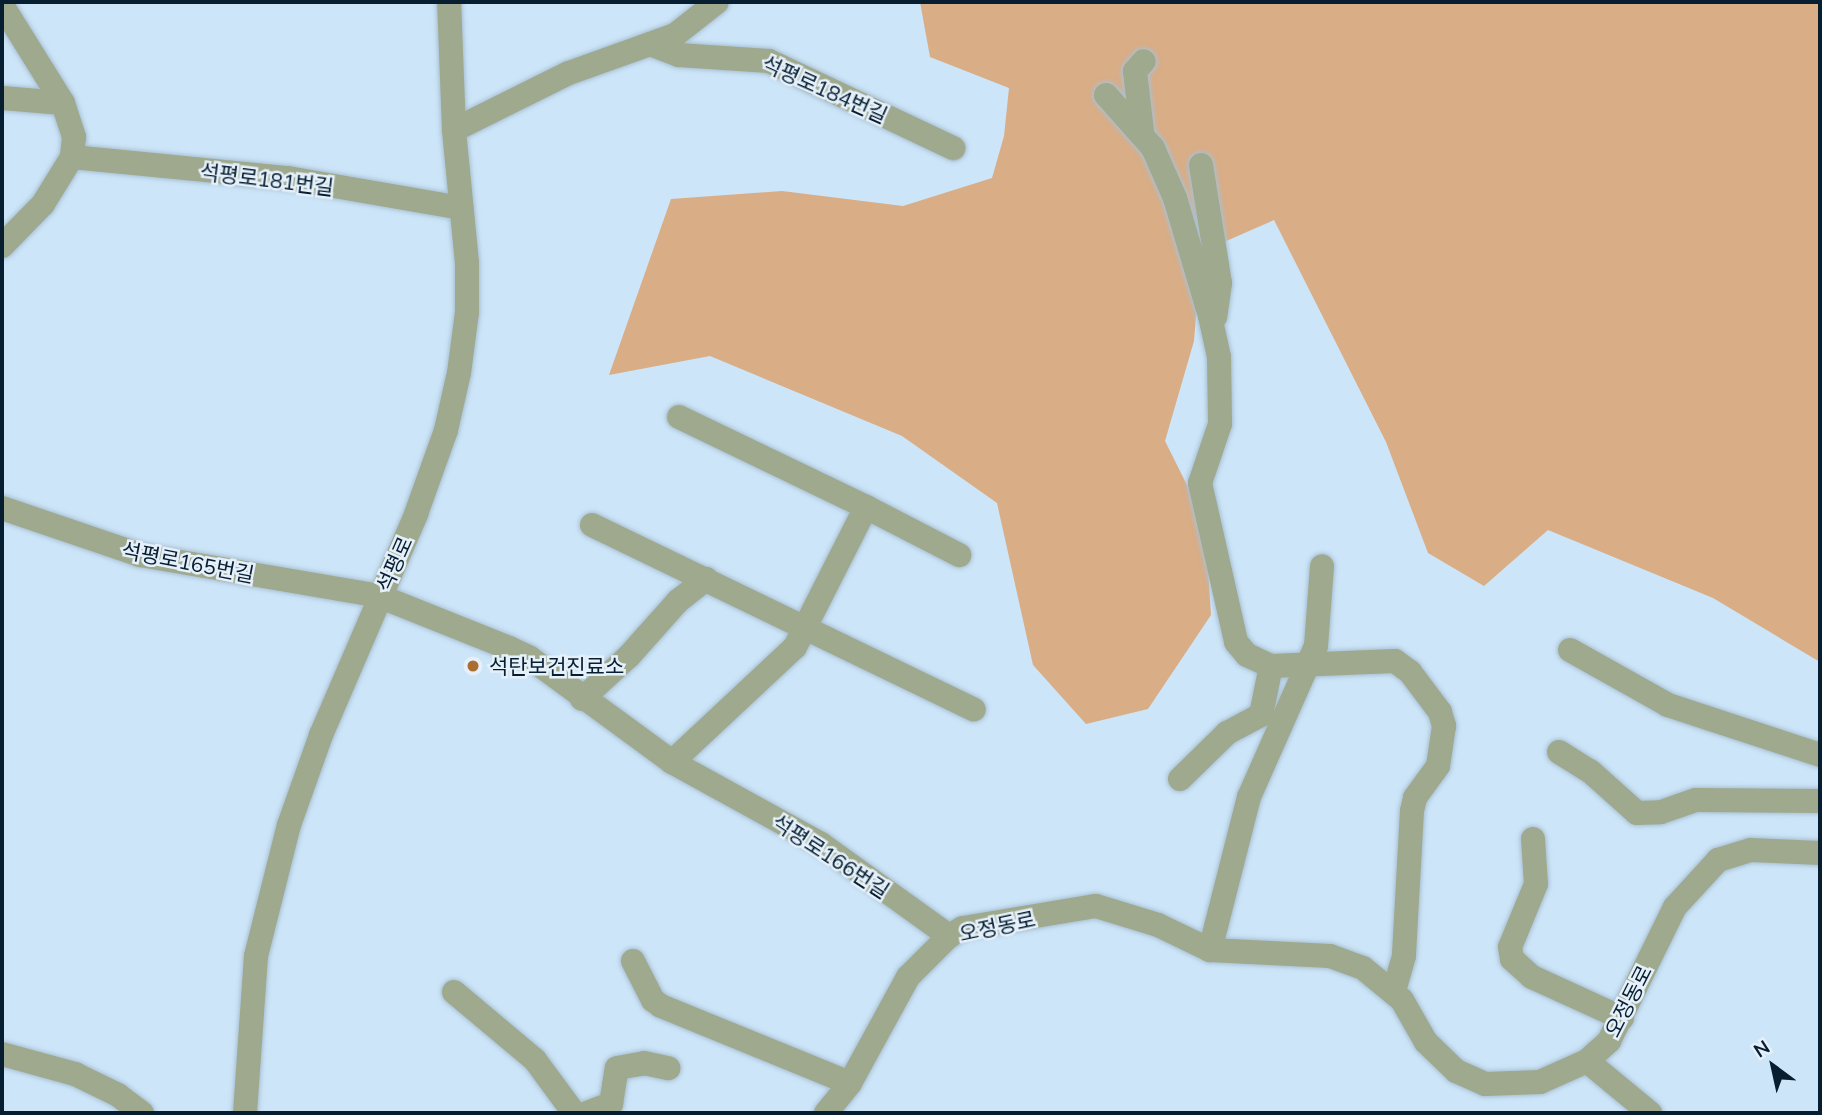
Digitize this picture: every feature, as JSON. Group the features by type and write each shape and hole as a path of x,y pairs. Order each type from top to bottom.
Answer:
{"street":[{"name":"석평로","path":"245,1113 256,956 265,909 321,735 416,514 446,430 459,373 467,312 454,130 449,2"},
{"path":"454,130 569,73 650,44 693,24 717,2"},
{"path":"2,5 63,103 74,137 72,157 43,204 2,246"},
{"name":"석평로184번길","path":"650,44 679,55 769,61 953,148"},
{"path":"1142,131 1135,71 1144,61"},
{"path":"1106,95 1142,131 1175,198 1213,328 1222,392 1220,424 1203,469 1203,502 1236,642 1247,655 1271,666 1395,661 1410,672 1440,712 1444,726 1442,752 1412,811 1404,956 1394,991"},
{"path":"2,98 63,103"},
{"name":"석평로181번길","path":"72,157 288,178 461,208"},
{"path":"1201,165 1220,283 1213,328"},
{"path":"679,417 959,555"},
{"path":"672,762 795,647 866,507"},
{"name":"석평로165번길","path":"2,508 140,555 379,596"},
{"path":"592,525 974,710"},
{"path":"1210,950 1249,797 1316,646 1322,566"},
{"path":"582,699 629,656 678,601 706,579"},
{"name":"석평로166번길","path":"379,596 530,658 582,699 672,762 821,844 948,936"},
{"path":"1570,650 1668,705 1820,755"},
{"path":"1180,779 1227,733 1261,715 1271,666"},
{"path":"1559,752 1590,771 1637,813 1648,815 1696,800 1820,801"},
{"path":"1533,839 1536,884 1510,947 1512,959 1532,977 1622,1018"},
{"name":"오정동로","path":"827,1113 850,1083 908,977 948,936 981,925 1096,906 1158,925 1210,950 1330,956 1363,968 1394,991 1426,1042 1470,1079 1514,1086 1540,1082 1587,1061 1609,1041 1675,906 1718,860 1751,850 1820,853"},
{"path":"633,961 653,1000 661,1006 850,1083"},
{"path":"454,992 535,1060 573,1113"},
{"path":"2,1054 75,1074 118,1095 142,1113"},
{"path":"1587,1061 1650,1113"},
{"path":"587,1113 611,1104 617,1068 644,1063 668,1068"}],"shaded area":[{"path":"920,2 1820,2 1820,662 1713,598 1548,530 1484,586 1428,553 1386,442 1274,220 1201,252 1194,341 1165,441 1205,521 1211,615 1148,709 1086,724 1033,665 997,503 902,436 710,356 609,375 671,199 782,191 903,206 992,178 1004,136 1009,88 930,57"}],"place":[{"name":"석탄보건진료소","path":"473,666"}]}
